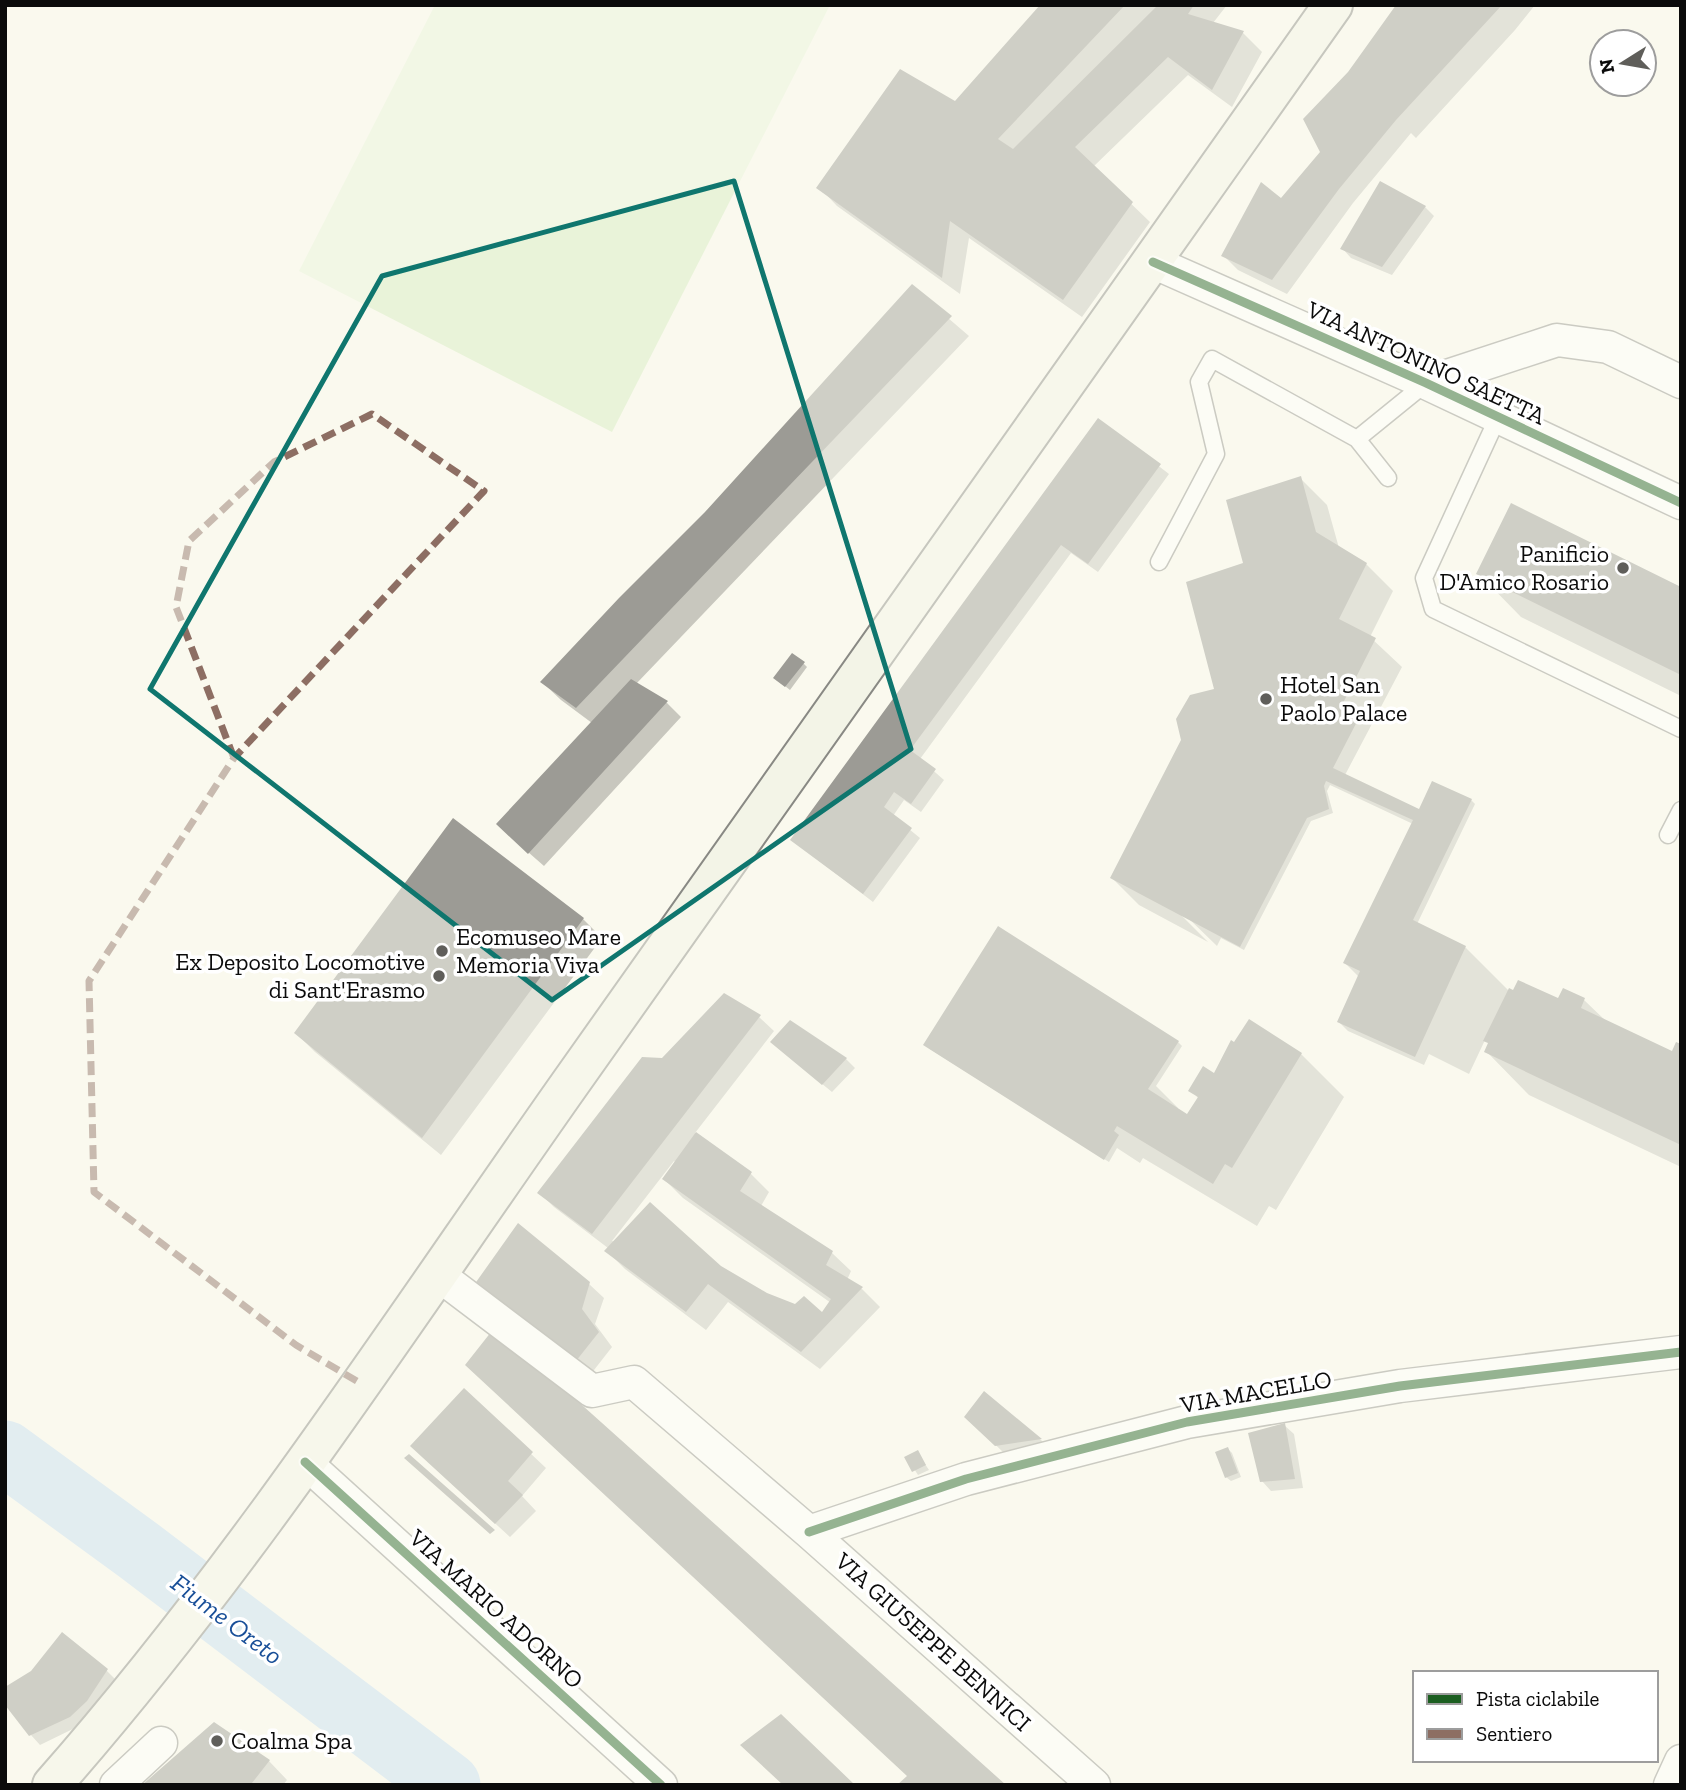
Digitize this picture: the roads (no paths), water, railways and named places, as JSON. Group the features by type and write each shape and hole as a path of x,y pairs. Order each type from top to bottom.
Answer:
{"main road":[{"path":"52,1785 121,1706 296,1475 1333,5"}],"street":[{"name":"VIA ANTONINO SAETTA","path":"1153,262 1426,383 1681,503"},
{"name":"VIA ANTONINO SAETTA","path":"1426,383 1557,340 1608,347 1681,382"},
{"name":"VIA GIUSEPPE BENNICI","path":"436,1273 592,1391 634,1382 809,1532 1094,1785"},
{"name":"VIA MACELLO","path":"809,1532 966,1479 1187,1422 1400,1386 1681,1352"},
{"name":"VIA MARIO ADORNO","path":"296,1475 661,1785"},
{"path":"116,1785 161,1743"},
{"path":"1670,1785 1681,1761"}],"lane":[{"path":"1159,562 1216,454 1199,382 1212,359 1357,439 1388,478"},
{"path":"1357,439 1426,383"},
{"path":"1498,417 1424,578 1433,609 1681,729"},
{"path":"1668,835 1681,810"}],"waterway":[{"name":"Fiume Oreto","path":"5,1453 138,1550 448,1785"}],"place":[{"name":"Panificio D'Amico Rosario","path":"1623,568"},
{"name":"Hotel San Paolo Palace","path":"1266,699"},
{"name":"Ecomuseo Mare Memoria Viva","path":"442,951"},
{"name":"Ex Deposito Locomotive di Sant'Erasmo","path":"439,976"},
{"name":"Coalma Spa","path":"217,1741"}]}
